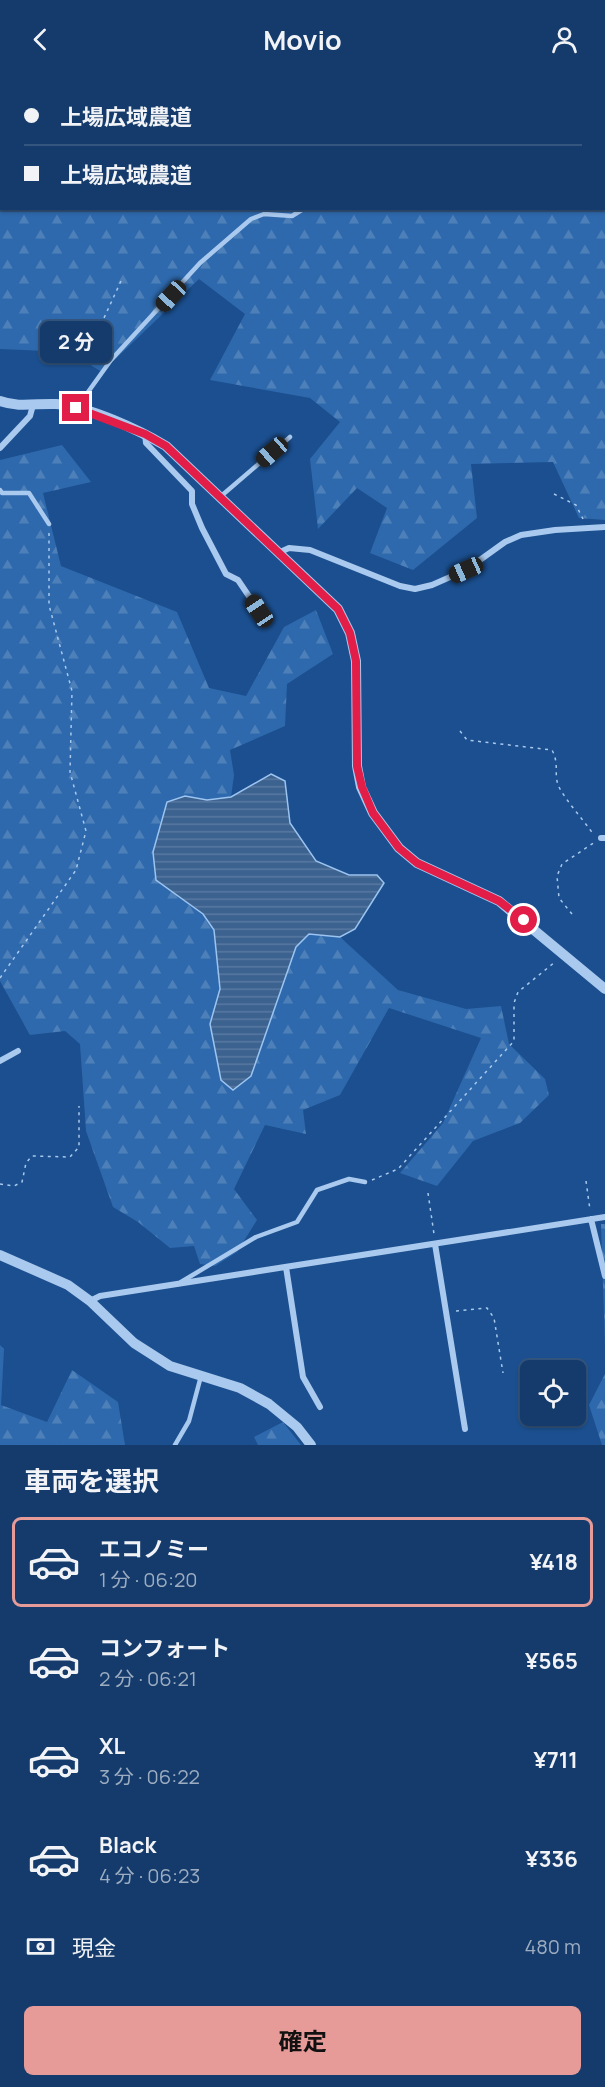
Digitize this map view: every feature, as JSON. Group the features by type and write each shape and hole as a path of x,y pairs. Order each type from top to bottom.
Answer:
{"street":[{"path":"0,401 33,405 58,404 76,408 145,434 166,446 338,609 350,633 356,661 357,766 362,787 373,813 399,848 417,863 499,901 605,989"},
{"path":"0,448 30,416 33,405"},
{"path":"145,434 146,443 192,491 192,504 226,574 238,580 259,611"},
{"path":"278,553 289,548 310,550 415,590 466,570 505,542 521,535 605,527"},
{"path":"0,1061 18,1051"},
{"path":"90,1301 100,1296 605,1217"},
{"path":"591,1219 605,1276"},
{"path":"435,1244 465,1429"},
{"path":"0,1255 68,1285 90,1301 134,1343 170,1366 240,1388 269,1404 297,1427 311,1445"},
{"path":"286,1267 303,1377 320,1407"}],"lane":[{"path":"76,408 111,360 200,263 251,219 264,214 292,216 302,210"},
{"path":"220,497 290,437"},
{"path":"0,490 2,493 29,493 49,524"},
{"path":"176,1284 256,1238 297,1222 317,1190 349,1179 365,1182"},
{"path":"175,1445 189,1421 201,1376"}],"path":[{"path":"111,360 99,344 98,331 121,281"},
{"path":"554,494 576,505 588,528"},
{"path":"0,978 76,870 86,831 70,772 72,691 49,605 49,524"},
{"path":"460,731 467,740 552,750 558,760 556,777 560,788 591,831 603,838 561,864 557,876 559,898 572,914"},
{"path":"365,1182 398,1169 514,1041 514,1002 518,992 563,955"},
{"path":"0,1184 14,1186 22,1182 26,1163 32,1156 70,1157 79,1147 79,1106"},
{"path":"586,1181 591,1219"},
{"path":"428,1193 435,1244"},
{"path":"446,1312 487,1308 494,1318 502,1373"}],"green space":[{"path":"0,210 605,210 605,520 579,518 553,462 471,464 477,518 413,570 370,553 387,508 357,488 318,529 310,459 340,422 310,398 210,380 245,314 199,279 102,372 69,352 0,349"},
{"path":"62,445 91,482 43,493 61,566 177,612 209,688 246,696 284,627 316,610 333,654 287,684 285,726 230,750 234,775 231,797 207,800 185,797 156,880 203,914 214,930 220,989 210,1024 251,1076 296,947 309,934 340,937 398,990 466,1009 501,1006 509,1044 545,1079 549,1095 520,1123 473,1141 437,1186 400,1173 443,1123 481,1038 389,1008 340,1095 303,1110 306,1134 265,1125 234,1189 257,1220 237,1252 215,1266 200,1264 194,1246 170,1248 138,1222 113,1207 86,1131 80,1044 65,1031 30,1035 0,981 0,460"},
{"path":"601,1224 605,1224 605,1346"},
{"path":"0,1345 4,1349 1,1405 47,1422 72,1370 118,1402 125,1445 0,1445"},
{"path":"605,1374 605,1445 602,1445 589,1405"},
{"path":"283,1422 301,1445 258,1445 254,1437"}],"shaded area":[{"path":"271,774 285,781 290,823 316,861 349,875 377,875 384,883 355,929 340,937 309,934 296,947 251,1076 233,1090 221,1080 210,1024 220,989 214,930 203,914 156,880 153,852 167,802 185,796 207,800 231,797"}],"route":[{"path":"76,408 145,434 166,446 338,609 350,633 356,661 357,766 362,787 373,813 399,848 417,863 499,901 524,920"}]}
